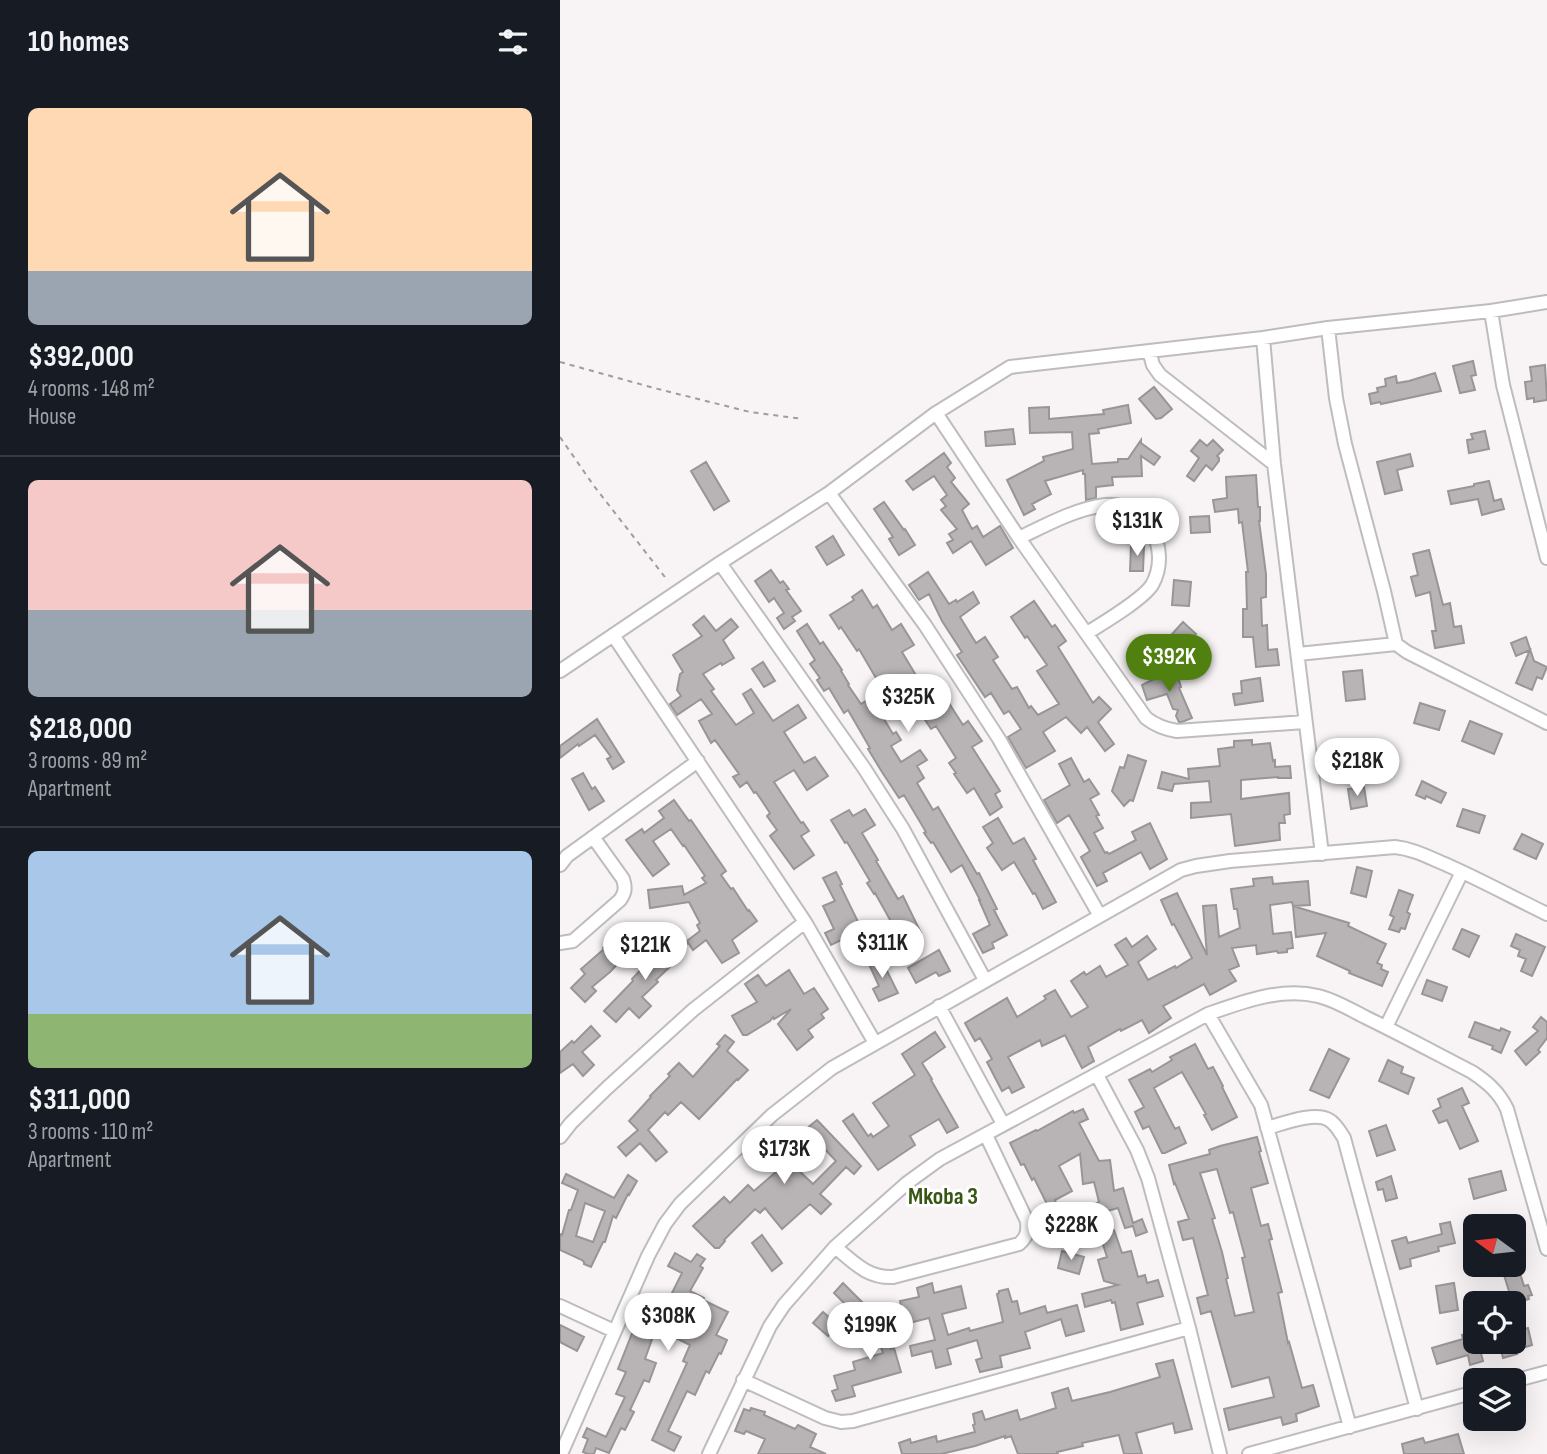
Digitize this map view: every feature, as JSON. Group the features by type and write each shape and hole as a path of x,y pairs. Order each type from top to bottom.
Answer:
{"street":[{"path":"560,671 829,493 936,413 1010,367 1491,311 1547,302"},
{"path":"1491,311 1503,385 1547,558"},
{"path":"1328,328 1336,398 1345,444 1396,644 1407,652 1546,719"},
{"path":"1263,338 1274,464 1322,853"},
{"path":"1149,351 1153,365 1160,375 1274,464"},
{"path":"936,413 1019,538 1146,718 1154,724 1177,731 1305,722"},
{"path":"829,493 925,625 991,728 1100,916"},
{"path":"1019,538 1069,515 1107,505 1128,508 1141,515 1152,529 1158,560 1151,586 1128,606 1087,633"},
{"path":"720,564 864,768 903,830 985,980"},
{"path":"612,635 805,922 876,1043"},
{"path":"1298,654 1396,644"},
{"path":"560,865 593,837 698,761"},
{"path":"560,943 573,941 625,894 623,879 593,837"},
{"path":"561,1454 656,1239 680,1204 772,1115 832,1068 1181,870 1230,861 1406,848 1422,853 1547,914"},
{"path":"1386,1027 1462,872"},
{"path":"560,1137 607,1088 693,1010 805,922"},
{"path":"709,1454 769,1326 784,1305 835,1247 907,1183 940,1159 1208,1014 1241,1002 1268,996 1318,996 1386,1027 1472,1072 1493,1088 1507,1109 1547,1249"},
{"path":"939,1006 1003,1125"},
{"path":"1208,1014 1261,1105 1350,1427"},
{"path":"1097,1075 1137,1150 1148,1178 1220,1454"},
{"path":"1267,1128 1317,1117 1328,1119 1344,1138 1417,1409"},
{"path":"835,1247 864,1270 881,1277 893,1277 1019,1244 1028,1230 1027,1222 986,1135"},
{"path":"560,1306 614,1331"},
{"path":"743,1380 825,1418 841,1422 853,1421 1189,1328"},
{"path":"1526,1378 1547,1372"},
{"path":"1249,1454 1463,1396"}],"path":[{"path":"560,362 750,412 803,419"},
{"path":"560,437 594,486 677,593"}],"building":[{"path":"1473,361 1476,375 1471,376 1475,390 1460,393 1453,366"},
{"path":"1545,365 1547,400 1534,402 1534,398 1527,399 1525,382 1532,381 1530,367"},
{"path":"1435,373 1441,391 1371,404 1369,394 1386,386 1385,379 1396,376 1397,383"},
{"path":"1154,387 1172,409 1156,419 1139,399"},
{"path":"1128,405 1131,423 1098,429 1099,433 1089,434 1092,464 1128,459 1141,440 1141,443 1160,457 1154,465 1141,456 1142,476 1112,477 1113,485 1096,487 1096,498 1086,500 1083,470 1045,481 1051,494 1032,504 1035,509 1024,515 1007,480 1044,461 1043,457 1073,449 1072,432 1030,433 1029,408 1049,407 1049,419 1104,414 1103,410"},
{"path":"1013,429 1015,444 986,446 985,432"},
{"path":"1485,431 1489,449 1469,453 1467,440 1473,439 1471,434"},
{"path":"1200,440 1207,446 1213,440 1223,450 1217,456 1219,461 1212,470 1206,465 1194,481 1187,476 1199,458 1191,451"},
{"path":"944,453 951,463 947,467 955,478 951,482 969,504 962,510 972,529 977,526 983,537 1000,526 1013,548 986,565 971,541 953,553 947,543 953,540 949,534 957,529 941,510 946,506 941,500 947,495 934,476 913,490 906,481"},
{"path":"1410,454 1413,466 1397,470 1402,490 1385,494 1377,462"},
{"path":"706,462 729,501 714,510 691,471"},
{"path":"1256,475 1266,574 1266,597 1261,598 1262,626 1267,625 1268,650 1277,649 1279,665 1256,667 1253,637 1243,637 1243,609 1247,609 1248,572 1242,522 1239,523 1238,509 1215,512 1213,500 1227,498 1226,477"},
{"path":"1489,481 1494,501 1501,499 1504,509 1482,515 1478,499 1451,504 1448,491"},
{"path":"884,502 915,545 899,555 889,539 893,537 874,509"},
{"path":"1209,516 1210,532 1191,533 1190,517"},
{"path":"833,536 844,555 827,565 816,547"},
{"path":"1131,546 1144,546 1143,571 1130,571"},
{"path":"1429,550 1443,605 1450,603 1454,627 1461,626 1464,643 1435,648 1432,631 1436,631 1430,592 1416,596 1411,577 1418,575 1413,554"},
{"path":"771,570 780,583 783,581 789,589 786,590 801,611 792,617 795,621 784,629 777,618 784,613 774,598 769,602 755,581"},
{"path":"928,572 949,604 973,592 979,603 960,617 976,643 985,637 998,657 993,660 1012,689 1017,687 1029,708 1031,706 1038,715 1059,704 1037,671 1047,665 1011,617 1034,601 1052,627 1055,625 1066,641 1058,647 1093,703 1099,697 1111,709 1098,722 1114,744 1105,751 1087,727 1081,733 1066,717 1043,732 1055,751 1026,768 1008,737 1021,729 1009,711 1004,714 991,693 985,697 957,655 962,652 929,594 919,600 909,585"},
{"path":"1174,580 1191,582 1189,606 1172,605"},
{"path":"862,590 873,608 877,605 892,630 901,624 914,645 902,652 935,707 947,700 963,725 968,721 982,741 972,747 1000,791 995,794 1002,807 990,815 974,788 967,793 954,774 956,773 949,763 956,758 936,726 931,729 901,687 876,706 893,734 896,732 901,740 891,746 901,762 920,750 927,760 917,766 924,778 917,783 933,810 938,807 977,874 979,873 997,909 994,910 1007,935 992,943 994,948 983,953 973,934 990,925 962,865 951,872 933,842 931,843 924,833 926,832 904,795 899,798 882,772 848,710 844,713 829,688 824,691 817,680 820,678 810,664 815,660 797,631 807,624 820,644 823,642 861,704 883,690 859,649 857,651 830,615 854,600 852,597"},
{"path":"704,616 716,631 731,619 738,627 723,640 734,658 703,674 714,689 711,691 736,725 754,713 743,694 751,689 773,721 798,705 806,718 784,732 804,763 815,757 828,776 807,790 794,770 774,782 809,831 801,836 814,855 794,869 770,836 777,830 767,816 770,813 747,782 740,787 733,777 739,774 715,740 711,743 699,721 712,714 701,699 677,715 670,704 681,696 677,690 680,674 683,672 673,655 702,636 693,625"},
{"path":"1183,622 1196,634 1175,656 1163,644"},
{"path":"1526,637 1534,661 1547,667 1542,679 1537,677 1532,690 1516,683 1530,650 1516,656 1511,643"},
{"path":"1139,640 1154,655 1145,664 1130,650"},
{"path":"763,662 775,681 764,687 752,669"},
{"path":"1362,670 1365,699 1346,701 1343,672"},
{"path":"1176,671 1181,687 1179,688 1192,718 1182,722 1179,722 1176,716 1178,710 1173,709 1167,694 1147,700 1142,685"},
{"path":"1260,678 1263,701 1235,705 1233,694 1242,693 1241,681"},
{"path":"1420,703 1445,711 1439,730 1414,723"},
{"path":"597,719 624,762 613,769 607,759 611,757 595,735 560,758 560,746"},
{"path":"1470,721 1502,734 1494,754 1462,741"},
{"path":"1252,740 1252,745 1270,743 1275,767 1290,766 1291,778 1241,780 1241,799 1289,793 1290,814 1284,815 1285,823 1279,823 1280,840 1235,846 1231,814 1191,818 1191,803 1211,802 1209,781 1174,784 1172,791 1158,788 1162,772 1189,779 1188,769 1220,766 1218,749 1234,747 1234,741"},
{"path":"1359,746 1363,768 1348,770 1344,749"},
{"path":"1128,755 1146,761 1133,801 1130,800 1124,806 1112,791 1120,767 1124,768"},
{"path":"1071,758 1084,782 1089,779 1099,794 1090,799 1103,828 1094,833 1105,853 1109,854 1136,840 1132,832 1150,823 1167,859 1150,869 1141,852 1103,873 1107,881 1097,886 1081,857 1090,851 1069,815 1057,823 1044,800 1070,785 1059,764"},
{"path":"583,773 592,789 595,787 604,801 589,810 572,779"},
{"path":"1422,781 1446,793 1441,803 1416,795"},
{"path":"1364,787 1367,806 1351,809 1348,789"},
{"path":"674,800 726,871 721,875 757,921 732,940 739,953 722,963 706,940 693,950 687,941 700,931 697,925 700,923 689,902 650,908 648,890 682,886 684,895 706,883 702,878 705,876 684,845 671,829 653,841 669,864 653,876 626,840 642,829 644,833 664,818 659,811"},
{"path":"865,809 875,825 862,833 898,899 903,896 921,933 916,935 921,944 912,947 908,940 894,947 889,938 898,934 867,883 870,881 831,820 849,810 853,816"},
{"path":"1463,809 1485,816 1479,833 1457,826"},
{"path":"998,818 1013,844 1024,838 1056,902 1043,909 1014,862 1002,870 987,848 993,843 983,827"},
{"path":"1522,834 1543,844 1536,859 1514,849"},
{"path":"1357,867 1372,871 1366,897 1351,893"},
{"path":"836,872 867,936 854,941 858,948 847,953 841,940 831,945 825,933 834,929 823,906 835,901 823,878"},
{"path":"1272,877 1273,884 1308,881 1310,905 1293,906 1292,902 1270,905 1273,934 1291,932 1293,948 1287,949 1287,952 1257,954 1256,945 1232,948 1239,966 1229,970 1236,981 1210,995 1204,984 1163,1006 1171,1018 1149,1033 1142,1020 1088,1047 1094,1061 1082,1068 1065,1035 1042,1046 1040,1040 1008,1057 1024,1087 1012,1093 1009,1087 1002,1091 987,1062 992,1059 980,1038 975,1041 965,1023 1007,998 1017,1017 1046,999 1044,996 1055,990 1071,1017 1088,1007 1071,981 1100,966 1106,977 1128,965 1115,945 1126,938 1132,947 1147,936 1156,949 1138,962 1148,980 1175,966 1176,968 1192,958 1161,900 1177,893 1207,955 1203,906 1216,905 1219,937 1240,928 1231,889 1254,886 1253,879"},
{"path":"1399,890 1413,895 1405,929 1401,928 1399,932 1389,929 1394,917 1390,915"},
{"path":"1293,906 1349,923 1348,926 1386,944 1377,963 1382,965 1381,969 1388,972 1382,986 1317,956 1326,933 1296,937"},
{"path":"643,924 654,934 643,943 640,940 592,987 596,991 585,1002 571,988 585,974 581,969 614,937 623,947"},
{"path":"1462,929 1479,936 1469,957 1453,949"},
{"path":"1516,934 1545,947 1532,976 1521,971 1526,959 1518,956 1520,950 1511,946"},
{"path":"681,935 688,943 671,956 676,961 642,997 651,1006 639,1018 629,1008 616,1022 604,1011 650,960"},
{"path":"939,950 950,971 939,976 936,972 916,983 908,968"},
{"path":"880,957 898,993 879,1001 873,989 879,986 868,962"},
{"path":"789,970 804,994 814,988 828,1009 821,1014 824,1018 808,1030 813,1037 797,1050 778,1024 791,1009 774,1019 773,1017 747,1035 743,1035 732,1016 757,1002 745,984 758,975 766,986"},
{"path":"1427,980 1447,987 1442,1001 1422,994"},
{"path":"1541,1017 1547,1022 1547,1038 1538,1050 1540,1052 1526,1065 1515,1051 1538,1031 1533,1027"},
{"path":"1475,1022 1510,1032 1501,1053 1492,1049 1493,1046 1469,1037"},
{"path":"591,1026 600,1036 582,1052 594,1065 583,1076 573,1064 560,1073 560,1052 572,1041 574,1043"},
{"path":"935,1032 945,1047 922,1063 958,1127 947,1133 939,1119 910,1136 915,1145 878,1170 843,1121 853,1114 868,1136 871,1134 873,1137 889,1126 873,1103 915,1075 902,1054"},
{"path":"725,1035 734,1042 727,1051 748,1070 699,1119 681,1102 668,1115 665,1112 648,1130 667,1152 656,1161 640,1143 626,1156 618,1147 638,1130 629,1121 679,1063 693,1077 720,1046 717,1044"},
{"path":"1195,1044 1208,1069 1213,1067 1237,1117 1212,1130 1182,1072 1154,1088 1175,1129 1179,1127 1186,1143 1162,1153 1149,1126 1143,1129 1135,1112 1144,1107 1129,1080 1150,1069 1152,1072 1172,1060 1170,1057"},
{"path":"1329,1049 1349,1059 1329,1098 1310,1090"},
{"path":"1388,1060 1403,1067 1401,1073 1414,1078 1408,1094 1379,1081"},
{"path":"1462,1088 1469,1103 1462,1106 1478,1141 1460,1149 1447,1120 1439,1123 1433,1111 1441,1107 1438,1099"},
{"path":"1083,1109 1088,1119 1079,1123 1099,1161 1110,1160 1114,1191 1123,1188 1133,1223 1142,1219 1147,1232 1136,1236 1133,1226 1125,1228 1118,1208 1087,1217 1086,1208 1099,1202 1094,1182 1083,1184 1080,1154 1059,1166 1072,1191 1055,1200 1061,1218 1082,1210 1089,1223 1068,1232 1069,1228 1047,1235 1042,1220 1053,1216 1034,1178 1032,1180 1024,1164 1021,1165 1010,1143 1073,1111 1074,1113"},
{"path":"817,1120 861,1166 854,1174 846,1167 820,1194 831,1204 821,1214 810,1204 782,1229 765,1208 760,1213 755,1209 719,1248 715,1248 693,1226 724,1197 730,1203 748,1185 754,1191 777,1171 768,1163 779,1152 784,1157 810,1134 806,1129","holes":["821,1145 836,1161 813,1184 795,1167"]},
{"path":"1386,1125 1395,1150 1377,1156 1369,1131"},
{"path":"1257,1137 1268,1183 1251,1188 1261,1226 1268,1224 1272,1239 1269,1240 1282,1292 1278,1293 1288,1343 1302,1388 1313,1385 1319,1406 1296,1414 1297,1421 1283,1425 1281,1417 1229,1430 1224,1409 1274,1397 1269,1377 1232,1387 1211,1311 1201,1314 1197,1298 1208,1295 1193,1238 1183,1240 1178,1222 1189,1219 1169,1165 1210,1154 1209,1150","holes":["1217,1169 1230,1213 1233,1212 1245,1257 1242,1258 1254,1312 1235,1316 1222,1252 1212,1219 1215,1218 1200,1173"]},
{"path":"1501,1171 1506,1190 1474,1199 1469,1179"},
{"path":"566,1174 614,1198 628,1175 637,1181 616,1218 613,1216 605,1242 591,1267 560,1250 560,1234 562,1235 578,1190 562,1183","holes":["585,1203 605,1211 593,1242 576,1236"]},
{"path":"1391,1176 1397,1198 1386,1201 1383,1189 1378,1190 1376,1182"},
{"path":"1450,1222 1455,1243 1438,1247 1439,1251 1410,1259 1411,1266 1400,1269 1392,1241 1406,1237 1408,1243 1442,1234 1440,1224"},
{"path":"1114,1230 1122,1253 1131,1251 1138,1277 1145,1275 1147,1283 1158,1280 1163,1296 1137,1303 1143,1324 1121,1330 1115,1302 1112,1303 1111,1300 1085,1307 1082,1294 1118,1285 1104,1281 1098,1260 1107,1257 1100,1235"},
{"path":"762,1235 782,1263 772,1271 752,1243"},
{"path":"1062,1251 1084,1257 1079,1274 1058,1268"},
{"path":"675,1253 691,1262 697,1254 705,1259 690,1291 728,1312 716,1335 727,1340 721,1354 719,1353 709,1373 706,1371 695,1395 687,1391 668,1431 681,1437 674,1451 652,1440 687,1363 683,1361 690,1345 656,1328 645,1359 656,1363 649,1382 644,1380 630,1410 634,1412 625,1430 621,1428 609,1453 596,1448 594,1454 583,1452 588,1439 583,1437 587,1428 606,1437 625,1397 616,1394 626,1372 618,1369 635,1326 638,1327 651,1300 665,1307 682,1273 668,1266"},
{"path":"1505,1278 1521,1278 1532,1295 1526,1300 1526,1291 1509,1291"},
{"path":"843,1283 862,1302 852,1311 834,1293"},
{"path":"932,1283 934,1293 961,1286 966,1308 942,1314 948,1335 1003,1322 997,1294 1008,1289 1012,1302 1017,1301 1020,1314 1045,1306 1047,1313 1077,1305 1084,1331 1066,1336 1061,1319 1025,1332 1030,1348 1000,1356 1002,1367 980,1372 976,1360 982,1358 977,1340 947,1349 951,1364 936,1368 932,1351 912,1356 910,1346 935,1340 929,1318 905,1324 900,1301 919,1297 917,1288"},
{"path":"1454,1283 1458,1310 1440,1313 1436,1286"},
{"path":"823,1312 838,1325 828,1336 813,1323"},
{"path":"885,1314 889,1330 885,1331 891,1349 894,1348 901,1372 852,1386 855,1396 836,1401 832,1391 838,1389 834,1376 855,1370 853,1362 883,1353 876,1334 870,1336 865,1320"},
{"path":"560,1325 584,1337 577,1351 560,1342"},
{"path":"1526,1329 1532,1345 1526,1347"},
{"path":"1463,1339 1463,1354 1481,1354 1483,1361 1470,1365 1468,1355 1437,1364 1432,1348"},
{"path":"1173,1360 1192,1429 1175,1433 1173,1423 1136,1433 1142,1454 1124,1454 1119,1435 1082,1443 1083,1446 1057,1452 1058,1454 1018,1454 1011,1436 1005,1436 941,1454 902,1454 899,1443 910,1439 911,1443 936,1436 937,1442 975,1432 973,1414 982,1411 985,1420 1017,1410 1020,1420 1056,1408 1052,1393 1068,1388 1072,1401 1110,1392 1160,1377 1156,1364"},
{"path":"751,1408 765,1412 764,1415 795,1429 798,1425 816,1434 810,1447 826,1454 758,1454 765,1439 746,1431 744,1434 735,1431 744,1409 750,1411"},
{"path":"1458,1434 1464,1454 1404,1454 1402,1444 1423,1438 1425,1443"}],"district":[{"name":"Mkoba 3","path":"943,1196"}]}
